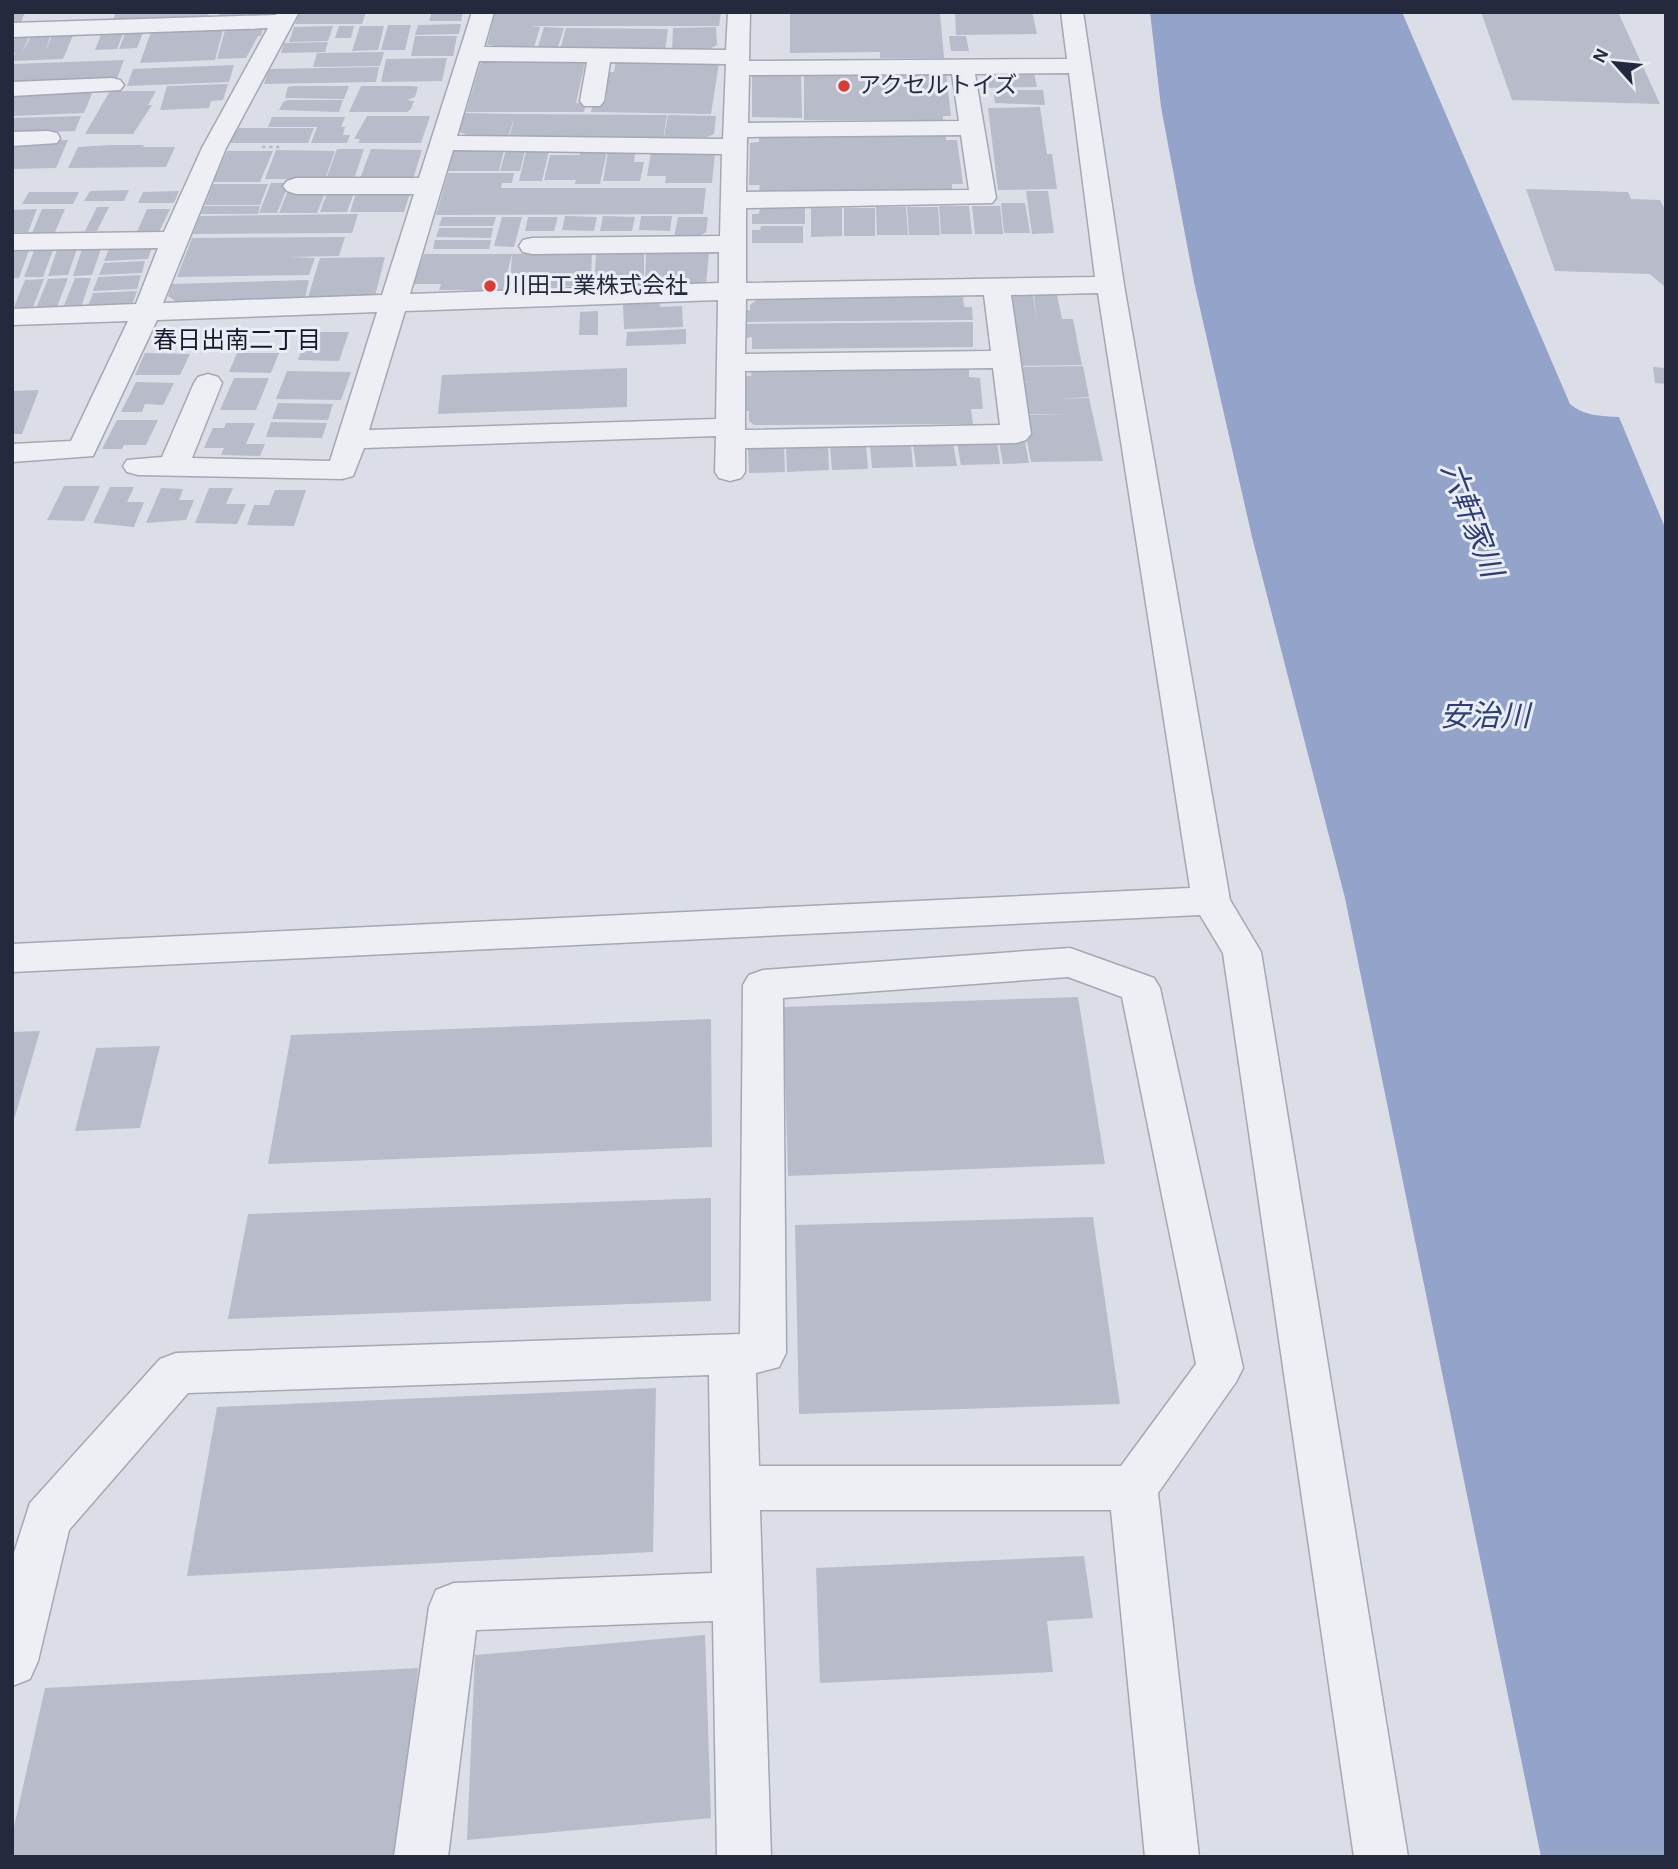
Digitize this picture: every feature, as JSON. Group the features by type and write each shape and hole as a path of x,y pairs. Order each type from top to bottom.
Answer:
{"street":[{"path":"138,466 342,470 445,144 483,12"},
{"path":"730,472 731,291 739,12"},
{"path":"1072,12 1110,285 1211,901 1242,952 1381,1857"},
{"path":"12,30 86,37 285,17"},
{"path":"12,453 82,450 146,313 214,148 285,17"},
{"path":"471,54 600,55 736,62 1078,66"},
{"path":"592,101 600,55"},
{"path":"733,200 983,198 962,66"},
{"path":"12,89 113,85"},
{"path":"445,144 734,138 972,128"},
{"path":"12,139 48,138"},
{"path":"296,186 430,186"},
{"path":"12,242 174,240"},
{"path":"532,246 732,244"},
{"path":"12,317 731,291 1110,285"},
{"path":"351,439 730,433 1016,434 996,286"},
{"path":"731,363 1006,359"},
{"path":"173,467 208,383"},
{"path":"12,958 1211,901"},
{"path":"12,1661 47,1519 176,1373 763,1353 763,985 1070,962 1139,988 1220,1368 1133,1488 1172,1857"},
{"path":"732,1355 744,1857"},
{"path":"735,1489 1133,1488"},
{"path":"421,1857 454,1608 737,1596"}],"water":[{"name":"安治川","path":"1150,12 1402,12 1570,404 1587,413 1619,417 1666,530 1666,1857 1541,1857 1345,898 1252,537 1194,282 1161,107"}],"building":[{"path":"12,12 25,12 20,25 12,26"},
{"path":"116,12 209,12 208,17 113,20"},
{"path":"219,12 271,12 269,16 218,18"},
{"path":"300,12 366,12 362,24 295,24"},
{"path":"432,12 463,12 461,21 429,21"},
{"path":"495,12 721,12 719,26 529,26 540,27 533,51 492,49 493,45 487,45"},
{"path":"790,12 940,12 944,58 880,58 880,52 790,53"},
{"path":"955,12 1032,12 1037,34 956,35"},
{"path":"1481,12 1618,12 1660,104 1512,100"},
{"path":"461,24 459,34 415,35 418,25"},
{"path":"264,25 261,36 258,36 246,58 217,59 226,27"},
{"path":"388,25 411,25 405,50 381,50"},
{"path":"224,26 215,60 140,63 152,29"},
{"path":"333,26 328,41 289,42 294,27"},
{"path":"339,26 354,26 351,38 335,38"},
{"path":"360,26 384,26 378,50 352,51"},
{"path":"544,27 564,28 557,50 537,50"},
{"path":"716,27 717,45 709,49 672,50 673,28"},
{"path":"566,28 668,29 665,51 560,50"},
{"path":"144,30 137,48 119,49 126,31"},
{"path":"124,31 117,49 95,50 102,32"},
{"path":"53,33 74,33 63,59 12,61 16,51 12,57 12,35 30,34 22,53 32,34 51,34 45,52"},
{"path":"415,36 457,36 453,56 411,56"},
{"path":"949,36 966,36 969,51 951,51"},
{"path":"328,42 325,52 281,53 284,43"},
{"path":"384,52 380,66 313,67 317,53"},
{"path":"447,58 442,81 381,82 386,59"},
{"path":"486,59 579,60 585,63 576,103 586,103 584,112 466,112 480,64"},
{"path":"124,60 116,81 12,84 12,64"},
{"path":"616,61 719,63 711,114 591,112 593,103 605,103 607,94 604,94 609,72 614,72"},
{"path":"234,65 229,82 127,86 133,69"},
{"path":"379,67 376,82 264,84 269,69"},
{"path":"801,73 802,118 752,117 752,77 757,74"},
{"path":"946,73 951,116 943,116 943,120 804,120 804,74"},
{"path":"984,73 1034,73 1037,87 986,88"},
{"path":"228,84 223,100 211,101 209,108 160,110 167,86"},
{"path":"349,86 344,99 285,98 288,87"},
{"path":"361,86 418,87 415,97 407,100 414,101 407,112 349,112"},
{"path":"993,90 1043,90 1045,105 995,103"},
{"path":"93,91 84,113 12,116 12,94"},
{"path":"110,91 156,91 148,105 152,105 133,134 85,134"},
{"path":"343,100 339,112 279,110 283,102"},
{"path":"1040,107 1047,154 1052,154 1057,189 998,190 988,108"},
{"path":"465,113 667,115 663,140 509,138 515,116 508,137 470,136 459,132"},
{"path":"668,115 716,116 714,134 707,137 664,137"},
{"path":"81,116 75,131 12,133 12,118"},
{"path":"367,116 430,116 421,143 358,143 360,139 354,139"},
{"path":"272,117 345,117 341,127 345,127 343,135 350,135 347,143 311,143 317,127 268,127"},
{"path":"237,128 314,128 308,143 230,143"},
{"path":"946,136 946,140 957,140 963,184 952,184 952,190 759,192 760,185 749,185 750,143 759,142 759,137"},
{"path":"57,140 68,140 56,168 12,169 12,146 56,144"},
{"path":"78,147 175,147 166,167 68,168"},
{"path":"337,149 364,149 354,179 326,179"},
{"path":"371,149 422,150 413,179 360,179"},
{"path":"276,150 335,151 325,179 265,179"},
{"path":"454,150 504,150 499,171 448,171"},
{"path":"506,150 525,150 520,171 500,171"},
{"path":"227,151 273,151 260,182 213,182"},
{"path":"526,151 549,151 542,181 519,181"},
{"path":"581,151 607,151 600,184 575,184 576,180 544,180 550,155 580,155"},
{"path":"608,152 635,152 634,162 644,162 640,181 603,181"},
{"path":"651,153 715,153 712,183 665,183 666,176 647,176"},
{"path":"448,173 514,173 512,183 502,183 501,188 706,188 703,214 436,215"},
{"path":"271,183 289,183 277,213 259,213"},
{"path":"213,184 268,184 260,205 205,205"},
{"path":"1526,189 1628,192 1631,199 1660,200 1666,212 1666,288 1650,274 1555,271"},
{"path":"129,190 124,201 84,201 90,191"},
{"path":"179,191 174,203 138,203 143,192"},
{"path":"1026,191 1048,191 1054,233 1032,234"},
{"path":"29,192 79,192 73,204 22,204"},
{"path":"287,193 325,193 317,213 279,213"},
{"path":"327,193 354,193 347,212 320,212"},
{"path":"356,193 410,193 404,212 350,212"},
{"path":"1001,203 1025,203 1030,233 1004,233"},
{"path":"204,206 260,206 258,214 201,214"},
{"path":"939,206 969,206 972,234 941,234"},
{"path":"972,206 1000,206 1003,234 975,234"},
{"path":"97,207 109,207 97,231 85,231"},
{"path":"876,207 906,207 908,235 877,235"},
{"path":"907,207 938,207 940,235 909,235"},
{"path":"805,208 805,224 752,224 752,214 759,214 760,209"},
{"path":"811,208 842,208 842,236 811,237"},
{"path":"844,208 875,208 875,236 844,236"},
{"path":"37,209 28,232 12,232 12,210"},
{"path":"42,209 65,209 55,232 32,233"},
{"path":"147,209 170,209 159,232 137,232"},
{"path":"358,214 352,233 193,234 200,216"},
{"path":"565,216 597,217 594,231 562,230"},
{"path":"603,216 635,217 632,231 600,231"},
{"path":"641,216 672,216 670,231 639,230"},
{"path":"442,217 496,217 493,226 439,226"},
{"path":"502,217 522,217 514,247 494,246"},
{"path":"528,217 558,217 554,231 525,231"},
{"path":"678,217 708,217 706,232 698,237 674,237"},
{"path":"761,226 803,226 803,243 752,243 752,230 760,230"},
{"path":"439,228 493,228 491,238 436,237"},
{"path":"345,237 339,256 289,257 315,258 309,275 177,277 192,238"},
{"path":"435,240 491,240 489,249 433,249"},
{"path":"152,247 148,259 104,261 109,249"},
{"path":"77,249 68,275 48,276 57,250"},
{"path":"82,249 101,249 92,275 73,276"},
{"path":"29,250 19,278 12,278 12,251"},
{"path":"53,250 43,277 24,277 34,251"},
{"path":"592,251 591,285 510,289 512,254"},
{"path":"644,252 644,285 594,287 596,254"},
{"path":"646,252 709,252 706,285 645,284"},
{"path":"424,254 512,254 503,290 439,290 441,284 414,284"},
{"path":"385,257 375,296 308,297 320,258"},
{"path":"145,261 142,273 99,275 104,263"},
{"path":"141,275 137,289 93,291 98,277"},
{"path":"68,278 57,307 36,308 48,279"},
{"path":"75,278 91,278 81,307 63,308"},
{"path":"44,279 33,307 14,307 25,280"},
{"path":"309,280 305,299 178,303 168,296 172,284"},
{"path":"137,291 132,305 88,306 93,293"},
{"path":"1003,294 1033,294 1036,319 1034,294 1057,294 1062,319 1073,319 1082,365 1015,366"},
{"path":"963,296 964,307 972,307 973,320 746,322 746,310 750,310 750,305 758,299"},
{"path":"660,303 660,307 682,306 683,327 624,329 623,304"},
{"path":"598,311 598,335 579,335 580,312"},
{"path":"973,322 973,347 752,349 752,337 746,338 747,324"},
{"path":"686,329 686,344 626,346 627,332"},
{"path":"308,332 349,332 339,361 298,360"},
{"path":"145,353 190,354 180,375 135,375"},
{"path":"237,353 279,353 271,373 229,372"},
{"path":"969,366 969,377 980,378 983,409 971,409 973,424 754,425 749,421 749,411 745,411 746,376 751,376 752,370"},
{"path":"1083,366 1089,397 1058,399 1089,398 1103,461 1031,462 1022,415 1068,414 1022,414 1017,382 1033,381 1017,381 1015,367"},
{"path":"1653,367 1666,368 1666,384 1655,383"},
{"path":"627,368 627,407 438,414 442,375"},
{"path":"287,371 351,372 341,400 276,399"},
{"path":"234,378 269,378 256,410 220,410"},
{"path":"136,382 174,383 163,405 145,404 142,412 121,412"},
{"path":"39,390 22,434 12,434 12,391"},
{"path":"278,403 333,404 328,420 272,419"},
{"path":"117,420 158,420 146,445 102,449"},
{"path":"271,422 327,423 322,438 266,437"},
{"path":"226,423 255,423 246,444 265,444 260,456 221,455 224,448 204,448 213,428 224,428"},
{"path":"997,441 1000,464 961,465 957,443"},
{"path":"1025,441 1029,463 1003,464 999,442"},
{"path":"953,443 957,466 916,467 913,444"},
{"path":"911,444 913,467 872,468 870,445"},
{"path":"866,445 868,469 832,470 830,446"},
{"path":"828,446 829,470 787,472 786,447"},
{"path":"784,447 785,472 749,473 748,448"},
{"path":"64,486 100,486 84,521 47,520"},
{"path":"110,487 134,487 127,502 144,502 134,527 93,523"},
{"path":"161,488 183,489 179,500 194,500 186,520 146,523"},
{"path":"209,488 233,488 226,504 246,504 237,524 195,523"},
{"path":"275,490 306,490 294,526 247,525 254,505 269,505"},
{"path":"1078,997 1105,1164 788,1176 783,1007"},
{"path":"711,1019 712,1147 268,1164 291,1035"},
{"path":"40,1031 13,1123 12,1123 12,1032"},
{"path":"160,1046 140,1128 75,1131 96,1048"},
{"path":"711,1198 711,1301 228,1319 248,1214"},
{"path":"1093,1217 1120,1404 799,1414 795,1225"},
{"path":"656,1388 653,1552 187,1576 217,1407"},
{"path":"1084,1556 1093,1618 1047,1621 1053,1672 820,1683 816,1568"},
{"path":"705,1635 711,1818 467,1840 475,1655"},
{"path":"418,1668 401,1857 12,1857 12,1836 45,1688"}],"place":[{"name":"アクセルトイズ","path":"844,86"},
{"name":"川田工業株式会社","path":"490,286"}],"district":[{"name":"春日出南二丁目","path":"237,341"}],"water label":[{"name":"六軒家川","path":"1471,520"}]}
